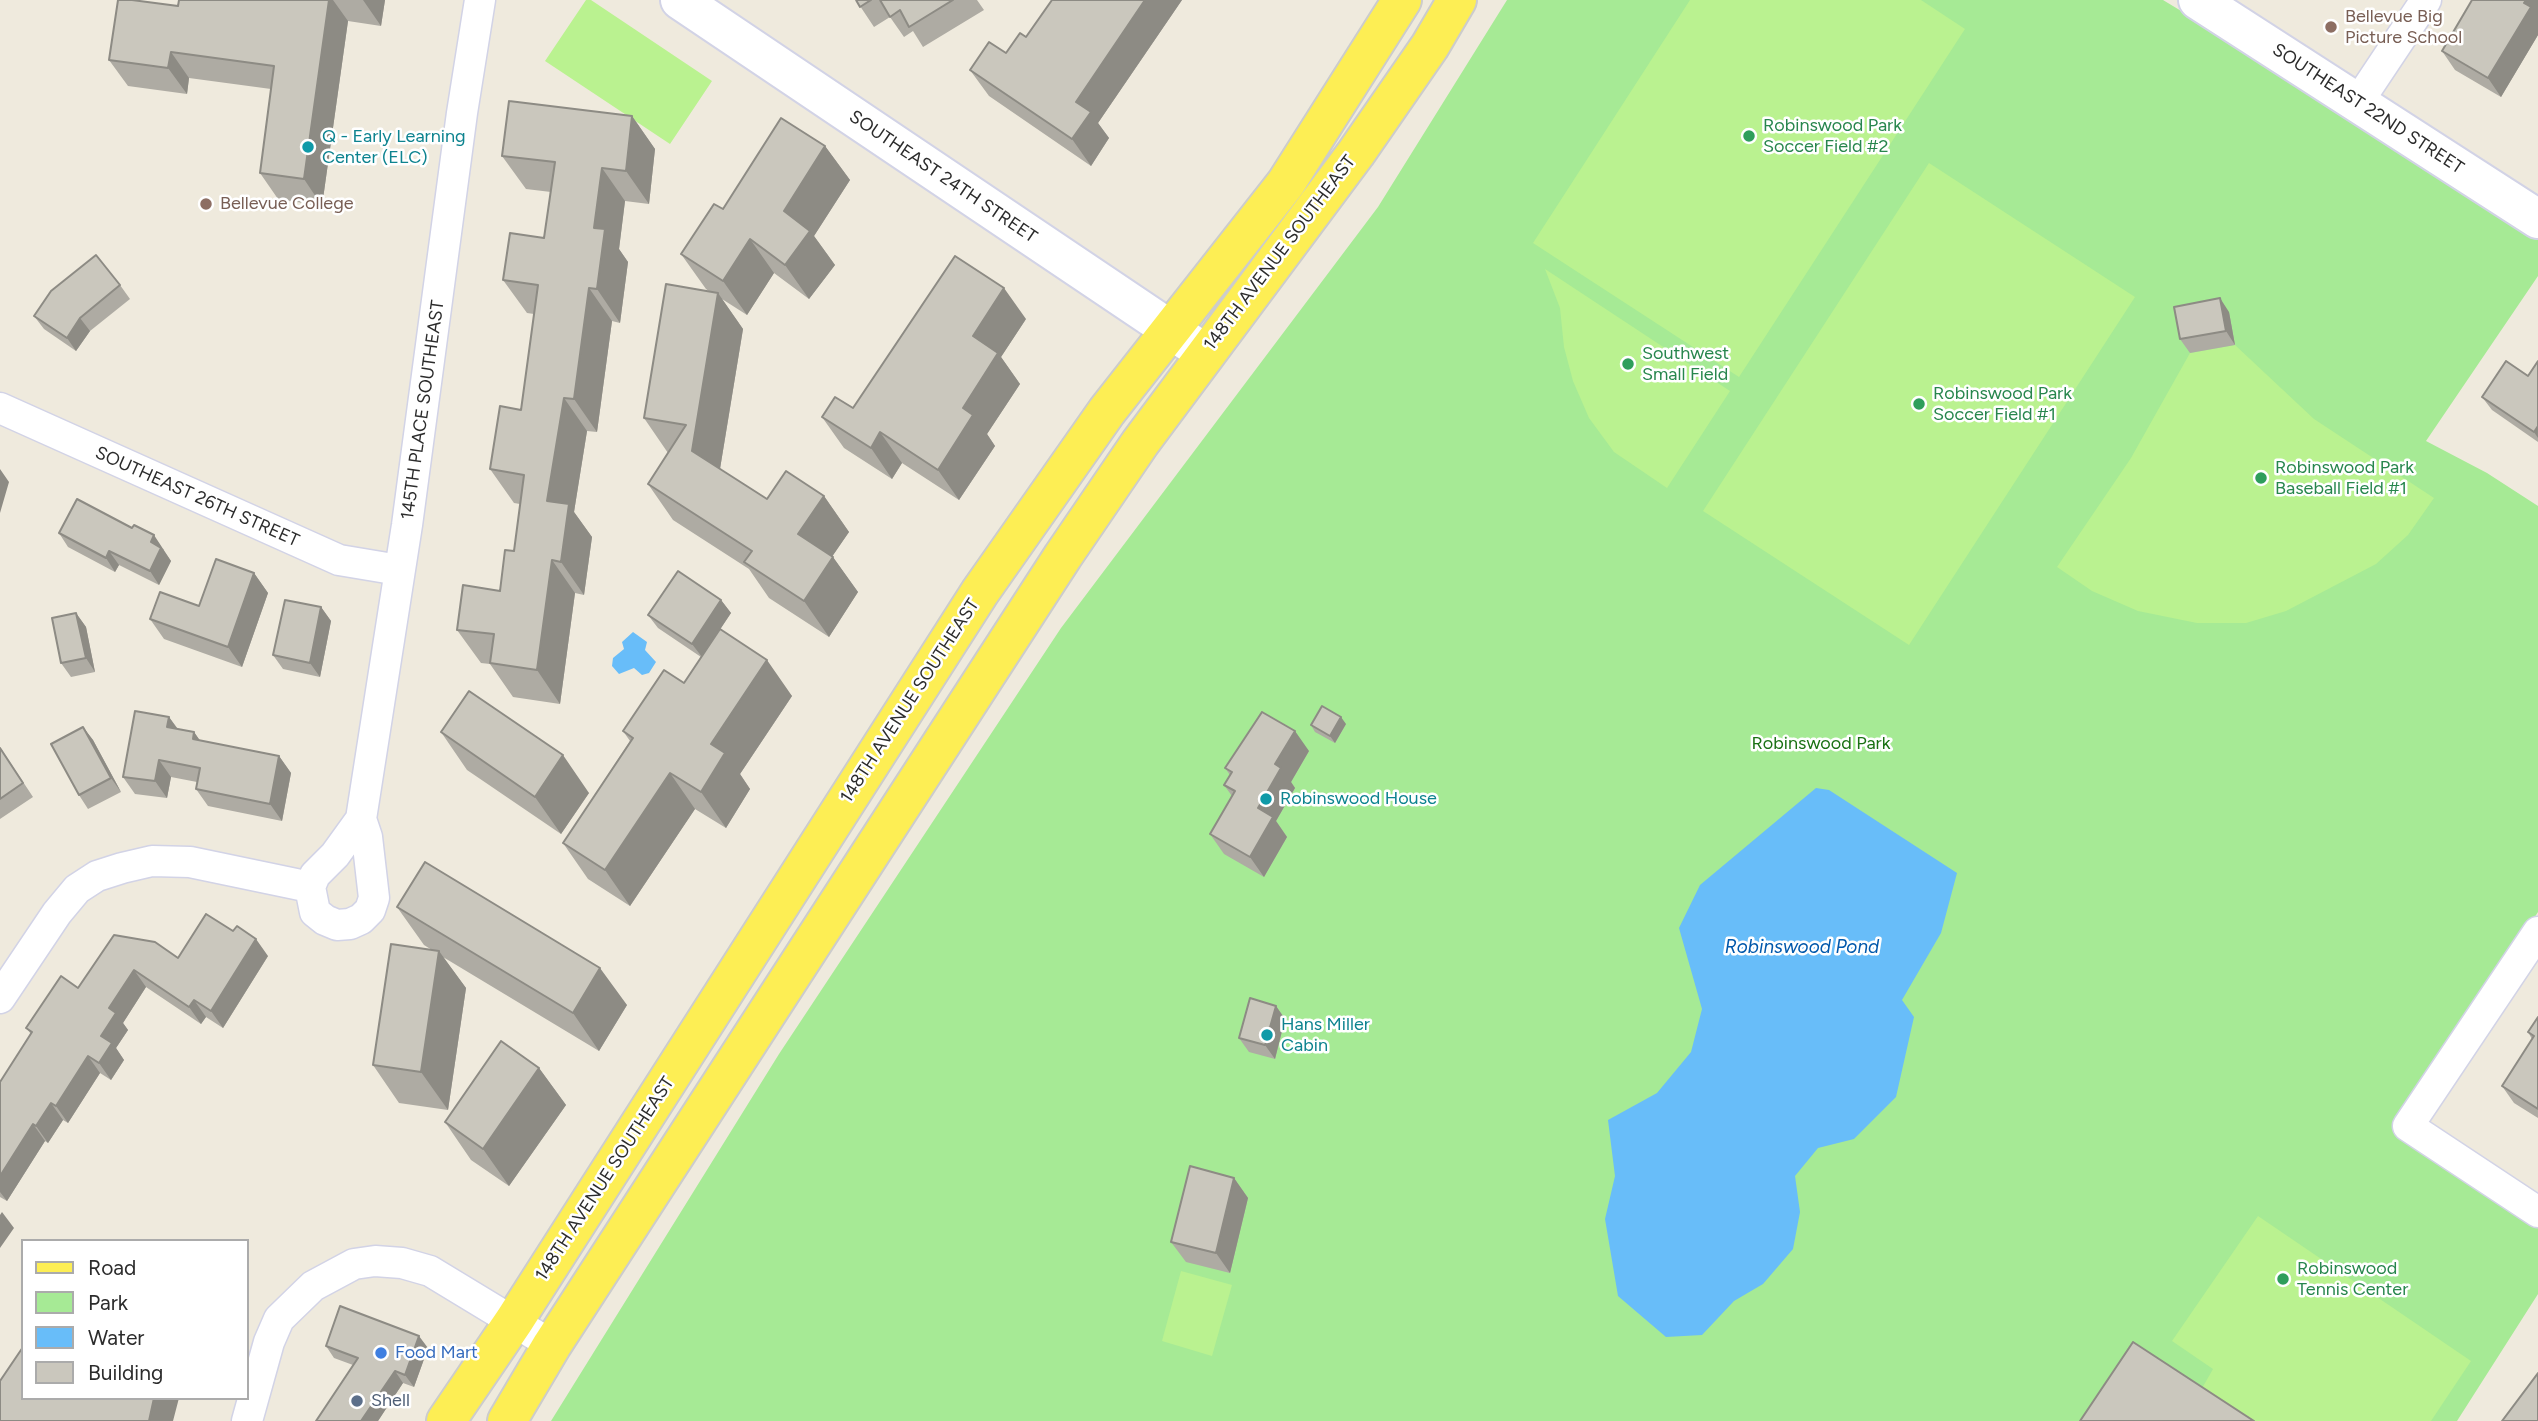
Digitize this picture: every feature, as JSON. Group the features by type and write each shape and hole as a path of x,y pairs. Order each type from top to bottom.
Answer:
{"main road":[{"name":"148TH AVENUE SOUTHEAST","path":"446,1421 514,1321 980,592 1107,411 1286,183 1402,0"},
{"name":"148TH AVENUE SOUTHEAST","path":"507,1421 552,1345 942,747 994,660 1140,443 1356,153 1430,46 1457,0"}],"street":[{"name":"145TH PLACE SOUTHEAST","path":"361,819 480,0"},
{"name":"SOUTHEAST 24TH STREET","path":"680,0 1205,353"},
{"name":"SOUTHEAST 22ND STREET","path":"2198,0 2538,219"},
{"path":"2358,102 2426,0"},
{"name":"SOUTHEAST 26TH STREET","path":"0,408 339,560 399,570"},
{"path":"361,819 367,837 374,886 370,910 350,924 337,925 316,912 310,887 315,875 335,855 361,819"},
{"path":"0,998 70,897 77,889 109,872 152,862 190,862 310,887"},
{"path":"2538,932 2409,1126 2538,1212"},
{"path":"247,1421 269,1342 279,1319 313,1286 354,1264 375,1261 402,1263 430,1271 552,1345"}],"green space":[{"path":"586,0 591,0 712,81 670,144 545,61"},
{"name":"Robinswood Park","path":"1507,0 2163,0 2307,87 2538,240 2538,276 2426,441 2487,473 2538,506 2538,912 2404,1115 2538,1202 2538,1294 2457,1421 551,1421 779,1054 1061,628 1378,207"},
{"name":"Robinswood Park Soccer Field #2","path":"1690,0 1921,0 1965,29 1739,377 1533,243"},
{"name":"Robinswood Park Soccer Field #1","path":"1929,163 2135,297 1909,645 1703,511"},
{"name":"Southwest Small Field","path":"1545,269 1730,391 1667,488 1614,452 1589,418 1573,381 1564,347 1560,308"},
{"name":"Robinswood Park Baseball Field #1","path":"2235,345 2314,419 2434,498 2408,535 2376,564 2286,611 2246,623 2197,623 2138,611 2092,591 2057,567 2131,458 2190,353"},
{"name":"Robinswood Tennis Center","path":"2258,1216 2471,1361 2431,1421 2116,1421 2201,1390 2213,1369 2172,1341"},
{"path":"1181,1271 1232,1285 1212,1356 1162,1341"}],"water":[{"path":"633,632 647,642 645,650 656,662 649,673 642,675 634,668 619,674 612,666 613,658 624,649 622,642"},
{"name":"Robinswood Pond","path":"1816,788 1829,790 1957,873 1941,933 1902,1000 1914,1017 1896,1097 1854,1139 1818,1148 1795,1176 1800,1212 1793,1249 1763,1284 1734,1301 1702,1335 1666,1337 1618,1296 1605,1219 1615,1176 1608,1120 1657,1093 1691,1052 1702,1009 1679,928 1700,885"}],"building":[{"path":"118,0 178,6 179,0 329,0 304,179 260,173 274,66 171,52 168,68 109,60"},
{"path":"856,0 871,0 860,7"},
{"path":"880,0 953,0 909,27 900,10 890,17"},
{"path":"1052,0 1145,0 1076,102 1091,112 1072,139 970,70 989,42 1006,53 1020,33 1026,37"},
{"path":"2472,0 2526,0 2524,3 2531,7 2488,78 2442,51"},
{"path":"509,101 632,116 626,171 602,168 594,228 605,229 597,289 589,288 574,399 564,398 547,501 569,504 561,562 552,560 537,670 490,663 494,634 457,630 463,585 500,591 505,550 514,551 524,475 490,469 500,406 521,410 538,285 503,280 510,233 544,238 555,162 502,156"},
{"path":"781,118 825,146 784,211 810,231 785,265 750,239 723,281 681,254 714,204 723,209"},
{"path":"96,255 120,285 80,318 67,338 34,316 51,291"},
{"path":"955,256 1004,288 973,336 998,353 963,408 973,415 938,470 880,432 871,448 822,417 835,397 853,408"},
{"path":"666,284 718,293 692,451 767,499 786,471 824,496 798,534 833,557 804,601 744,562 752,551 648,484 686,425 644,418"},
{"path":"2220,298 2226,331 2180,339 2174,307"},
{"path":"2506,361 2528,376 2538,361 2538,426 2534,432 2482,397"},
{"path":"77,499 132,528 134,525 154,535 151,542 161,548 150,571 109,551 106,558 59,533"},
{"path":"216,559 254,573 228,647 150,619 160,592 199,606"},
{"path":"678,571 721,600 692,644 648,615"},
{"path":"285,600 321,607 310,663 273,655"},
{"path":"76,613 86,658 61,663 52,618"},
{"path":"720,629 767,660 711,744 725,753 701,792 670,773 605,870 563,843 633,738 623,731 664,670 684,683"},
{"path":"469,691 563,755 535,797 441,732"},
{"path":"1322,706 1341,717 1330,736 1311,725"},
{"path":"135,711 169,717 167,727 194,732 193,739 279,756 270,804 196,789 200,768 159,760 155,781 123,777"},
{"path":"1262,712 1295,731 1275,764 1281,768 1258,808 1273,817 1250,857 1210,834 1235,791 1224,785 1232,772 1225,768"},
{"path":"83,727 111,778 79,795 51,744"},
{"path":"0,748 23,783 0,799"},
{"path":"425,862 600,968 573,1013 397,907"},
{"path":"206,914 233,931 237,926 256,939 211,1011 194,1000 189,1007 134,970 109,1008 116,1013 101,1036 112,1043 99,1063 88,1056 56,1106 51,1103 36,1126 33,1124 0,1176 0,1082 32,1032 26,1028 61,976 78,988 114,935 155,942 178,958"},
{"path":"391,944 439,951 421,1072 373,1065"},
{"path":"1250,998 1276,1006 1265,1045 1239,1038"},
{"path":"2538,1017 2538,1109 2502,1086 2534,1036 2528,1032"},
{"path":"501,1041 539,1068 483,1149 445,1122"},
{"path":"1190,1166 1234,1178 1216,1253 1171,1242"},
{"path":"340,1306 419,1336 405,1375 395,1371 361,1421 316,1421 358,1358 326,1346"},
{"path":"2133,1342 2254,1421 2080,1421"},
{"path":"21,1350 21,1400 154,1400 149,1421 0,1421 0,1381"},
{"path":"2538,1373 2538,1421 2502,1421"}],"place":[{"name":"Bellevue Big Picture School","path":"2331,27"},
{"name":"Robinswood Park Soccer Field #2","path":"1749,136"},
{"name":"Q - Early Learning Center (ELC)","path":"308,147"},
{"name":"Bellevue College","path":"206,204"},
{"name":"Southwest Small Field","path":"1628,364"},
{"name":"Robinswood Park Soccer Field #1","path":"1919,404"},
{"name":"Robinswood Park Baseball Field #1","path":"2261,478"},
{"name":"Robinswood House","path":"1266,799"},
{"name":"Hans Miller Cabin","path":"1267,1035"},
{"name":"Robinswood Tennis Center","path":"2283,1279"},
{"name":"Food Mart","path":"381,1353"},
{"name":"Shell","path":"357,1401"}]}
